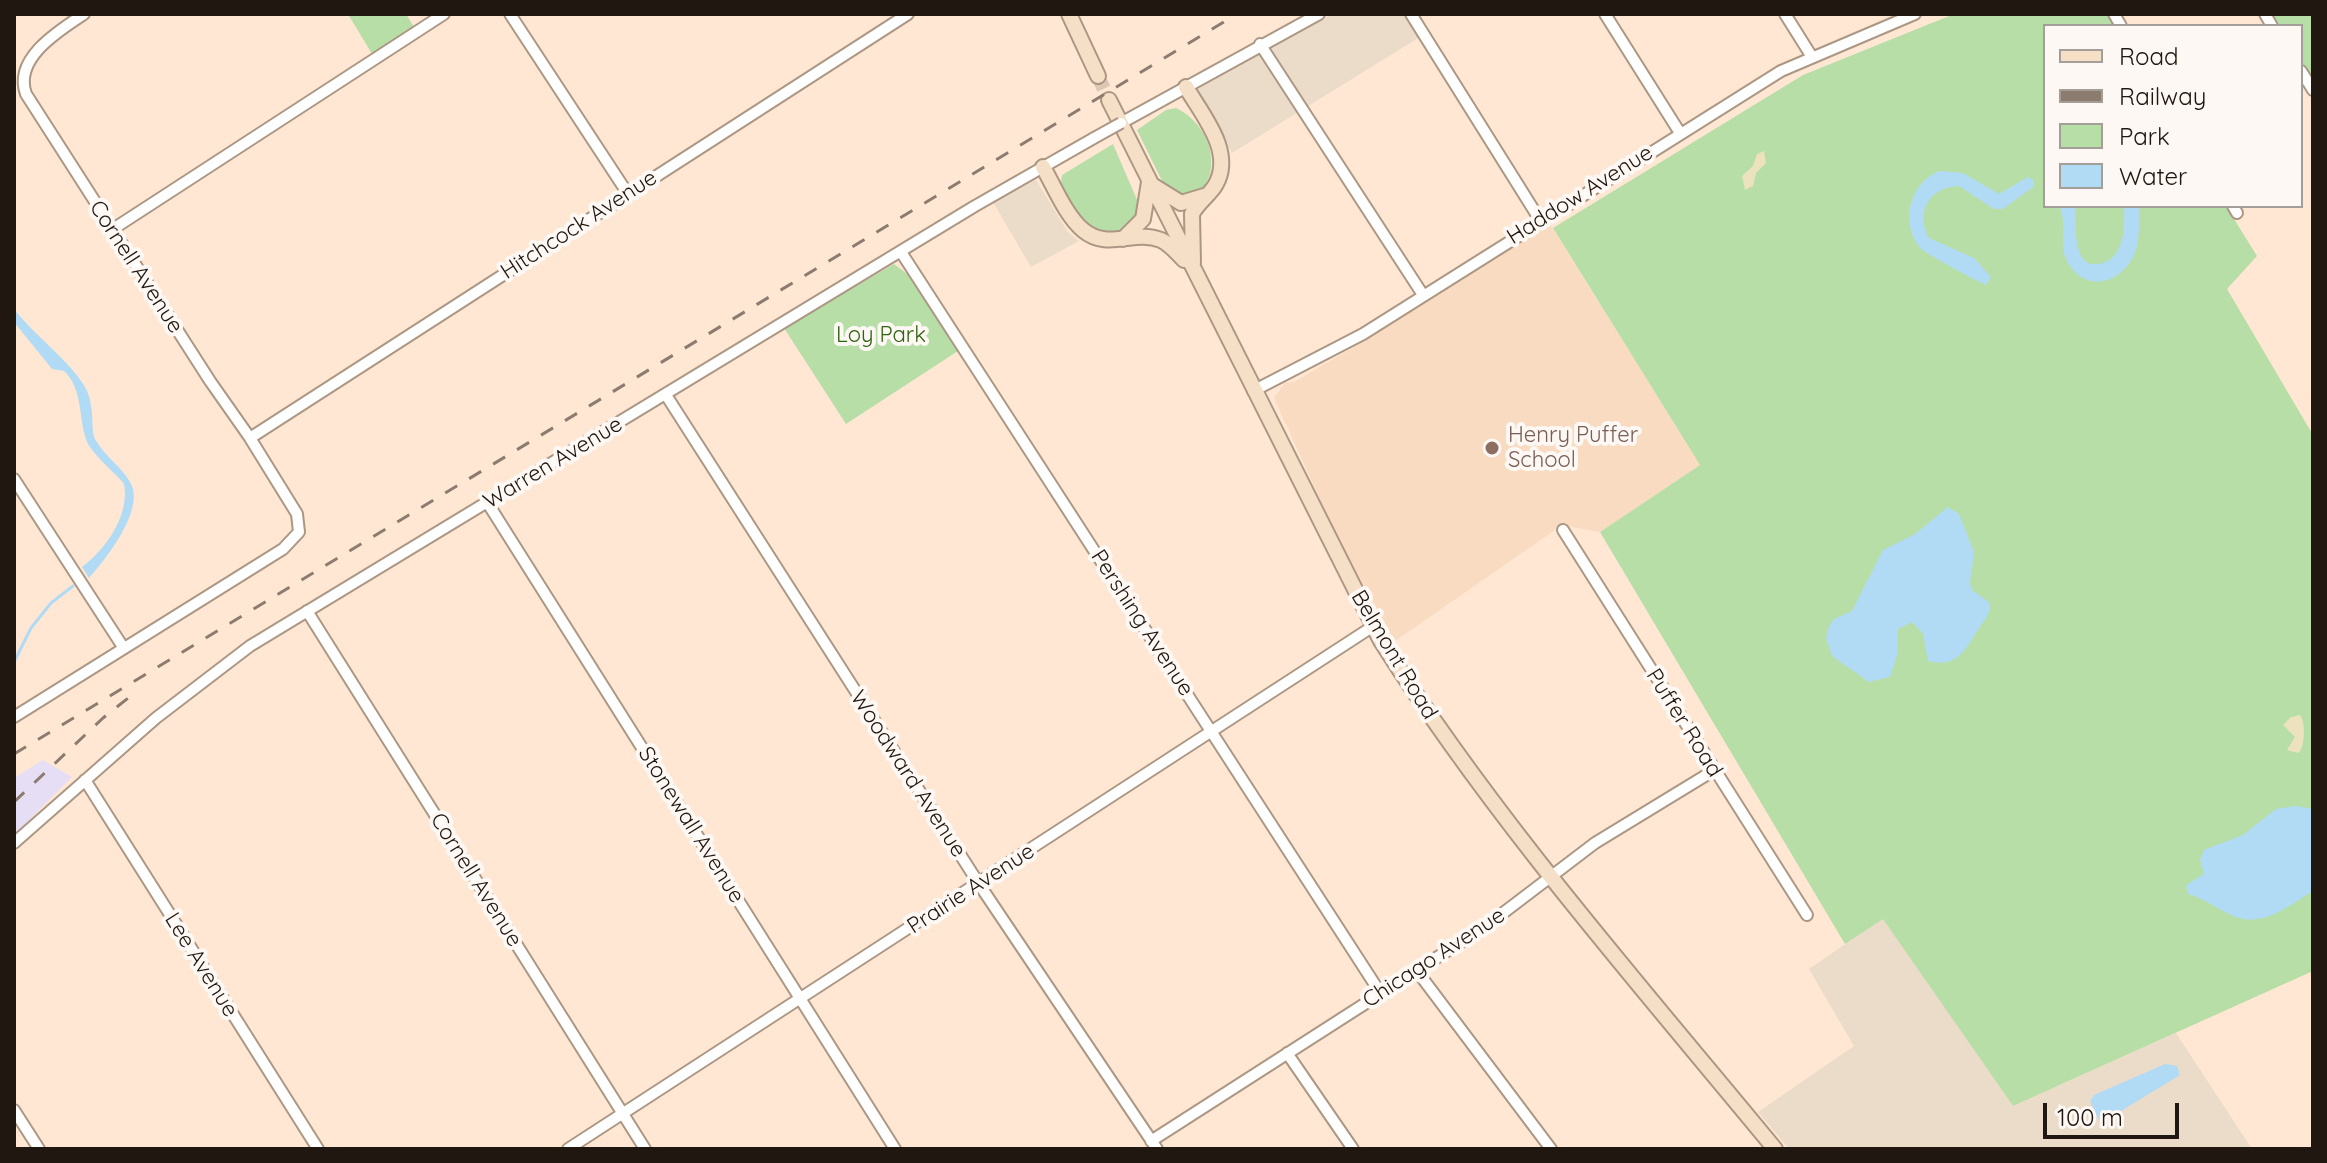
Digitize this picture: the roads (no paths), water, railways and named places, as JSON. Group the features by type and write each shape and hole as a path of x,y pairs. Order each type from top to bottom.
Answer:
{"main road":[{"path":"1069,14 1098,76"},
{"path":"1186,87 1221,155 1220,175 1196,207 1190,224 1193,268"},
{"name":"Belmont Road","path":"1109,100 1372,627 1432,719 1551,877 1775,1149"},
{"path":"1043,167 1079,227 1104,241 1147,237 1160,240 1193,268"},
{"path":"1123,240 1143,219 1149,182 1181,203 1208,194"}],"street":[{"name":"Cornell Avenue","path":"84,14 37,51 29,62 22,83 35,111 297,514 299,532 283,549 123,647"},
{"path":"113,229 444,14"},
{"path":"510,14 628,194"},
{"name":"Hitchcock Avenue","path":"250,438 908,14"},
{"name":"Warren Avenue","path":"14,843 211,674 307,611 1043,167 1319,14"},
{"path":"1411,14 1540,220"},
{"path":"1605,14 1680,133"},
{"path":"1785,14 1812,57"},
{"name":"Haddow Avenue","path":"1253,391 1363,334 1680,133 1812,57 1915,14"},
{"path":"1260,44 1423,295"},
{"name":"Pershing Avenue","path":"901,252 1381,994"},
{"name":"Woodward Avenue","path":"666,395 979,884 1154,1145"},
{"path":"14,479 123,647 14,717"},
{"name":"Stonewall Avenue","path":"487,502 895,1149"},
{"name":"Puffer Road","path":"1563,530 1807,915"},
{"name":"Cornell Avenue","path":"307,611 645,1149"},
{"name":"Prairie Avenue","path":"568,1149 1372,627"},
{"name":"Chicago Avenue","path":"1154,1145 1287,1053 1417,971 1595,843 1713,771"},
{"name":"Lee Avenue","path":"85,780 318,1149"},
{"path":"1417,971 1551,1149"},
{"path":"1287,1053 1353,1149"},
{"path":"14,1110 39,1149"}],"water":[{"path":"1939,171 1963,173 1999,194 2028,177 2034,180 2033,187 2003,209 1994,209 1959,186 1940,191 1924,210 1929,238 1974,258 1991,277 1986,285 1925,252 1914,239 1910,228 1910,205 1920,185"},
{"path":"2060,208 2075,208 2079,252 2085,261 2095,264 2107,261 2118,250 2122,241 2124,208 2139,208 2137,244 2125,269 2116,276 2097,282 2078,275 2066,259"},
{"path":"14,309 85,387 95,439 126,476 134,493 129,519 89,578 82,567 100,551 120,519 124,484 87,442 77,394 70,378 64,371 52,369 14,322"},
{"path":"1948,507 1959,514 1974,552 1970,583 1972,590 1990,603 1988,614 1963,652 1946,662 1928,661 1923,634 1912,622 1898,629 1897,656 1890,677 1869,682 1832,656 1826,638 1829,626 1834,619 1852,611 1883,550 1915,534"},
{"path":"2296,806 2313,809 2313,891 2272,915 2250,920 2227,913 2188,894 2186,885 2204,874 2200,860 2204,850 2243,835 2276,809"},
{"path":"2165,1064 2177,1066 2180,1075 2108,1119 2099,1120 2090,1101 2094,1095"}],"waterway":[{"path":"14,662 31,628 51,603 73,586"}],"tunnel":[{"path":"1098,76 1109,100"}],"railway":[{"path":"14,754 1237,14"},
{"path":"14,802 103,718 137,691"}],"place":[{"name":"Henry Puffer School","path":"1492,448"}],"park label":[{"name":"Loy Park","path":"881,335"}]}
